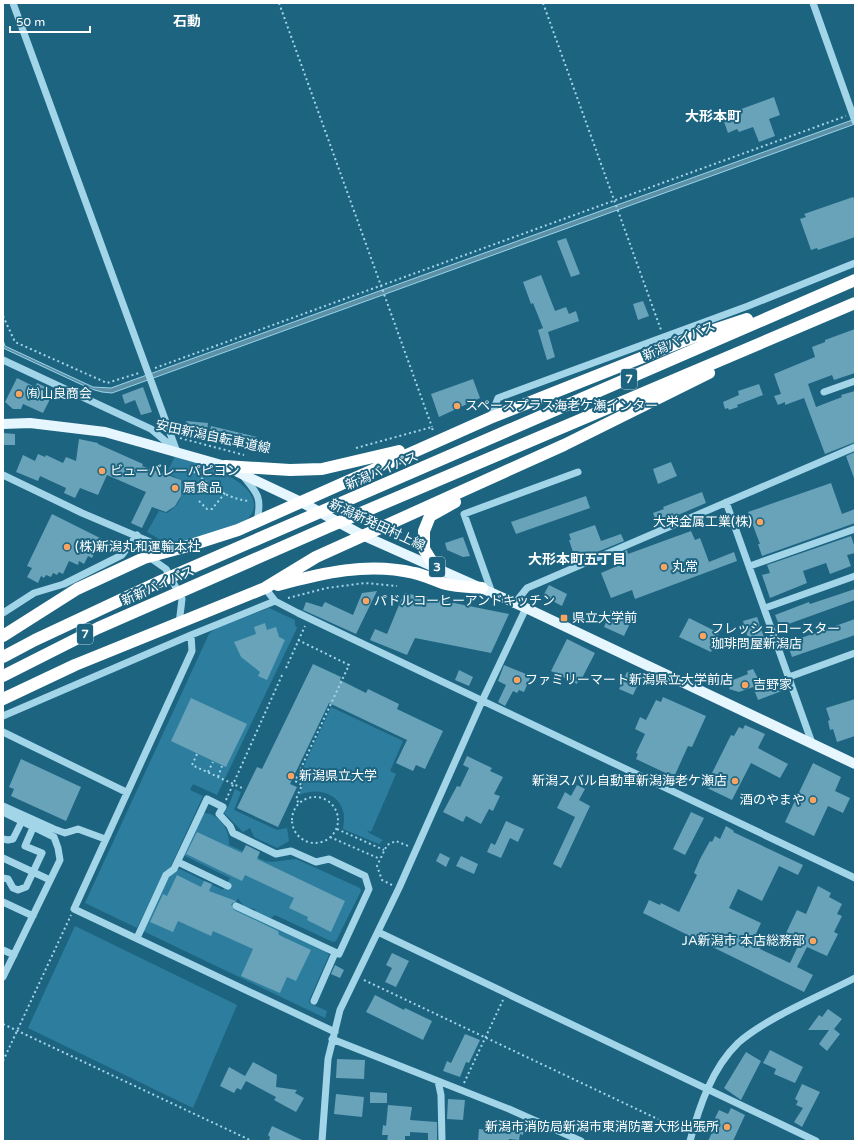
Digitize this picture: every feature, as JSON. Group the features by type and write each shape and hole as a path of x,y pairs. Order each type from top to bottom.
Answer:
{"highway":[{"name":"新潟バイパス","path":"316,514 855,280"},
{"path":"225,466 322,469 432,439 490,418 696,336 811,299"},
{"name":"7","path":"808,323 855,303"},
{"path":"435,567 424,549 424,531 430,516 541,456 808,323"},
{"name":"新新バイパス","path":"3,676 98,628 328,527 808,323"},
{"path":"3,636 77,589 148,556 231,532 257,522 432,439"},
{"path":"265,588 316,557 362,535 541,456"},
{"name":"新新バイパス","path":"3,657 35,640 161,581 316,514"},
{"path":"3,699 75,665 265,588 324,572 356,569 386,569 414,573 446,584 487,590"}],"main road":[{"name":"新潟新発田村上線","path":"3,424 30,423 105,432 225,466 301,502 362,535 526,608 855,764"}],"street":[{"path":"13,3 177,452"},
{"path":"813,3 853,117"},
{"path":"490,418 498,398 663,336 748,306 855,263"},
{"path":"3,360 151,429 177,452"},
{"path":"824,392 855,381"},
{"path":"515,603 527,588 855,447"},
{"path":"487,590 464,514 578,472"},
{"path":"240,473 258,493 260,509 257,522"},
{"path":"3,475 82,513 137,535 162,547 162,553"},
{"path":"726,502 812,743"},
{"path":"750,566 855,529"},
{"path":"3,613 34,593 64,584 122,555 137,535"},
{"path":"148,556 166,569 182,600 178,624"},
{"path":"765,608 855,576"},
{"path":"265,588 275,601 855,878"},
{"path":"3,716 191,635 275,601"},
{"path":"322,1141 328,1059 340,1010 399,888 482,701 526,608"},
{"path":"191,635 192,651 126,792 74,909 335,1032"},
{"path":"789,677 855,653"},
{"path":"3,732 126,792"},
{"path":"137,938 166,875 174,869 178,862 207,799 223,807 220,814 230,826 233,833 276,854 291,851 316,862 329,859 365,876 369,889 339,954 236,906"},
{"path":"3,806 35,824 54,837 60,860 3,977"},
{"path":"3,812 22,820 65,833 78,830 105,839"},
{"path":"3,839 13,839 22,820"},
{"path":"3,878 8,879 13,888 18,890 26,887 34,873 42,853 25,846 35,824"},
{"path":"3,858 50,880"},
{"path":"178,862 228,886"},
{"path":"3,902 33,916"},
{"path":"378,932 816,1141"},
{"path":"3,950 14,955"},
{"path":"314,1000 335,953"},
{"path":"691,1138 707,1090 721,1064 738,1044 772,1020 855,978"},
{"path":"332,1039 509,1109 581,1141"},
{"path":"438,1082 441,1095 442,1141"}],"path":[{"path":"279,3 432,427 432,439"},
{"path":"543,3 663,336"},
{"path":"3,316 15,342 107,383 149,372 382,287 614,199 846,116 853,117"},
{"path":"355,449 432,427"},
{"name":"安田新潟自転車道線","path":"175,437 248,456"},
{"path":"188,465 210,486 248,501 259,501"},
{"path":"198,501 207,509 212,509 225,493"},
{"path":"275,601 327,588 365,584 397,586"},
{"path":"286,668 308,617"},
{"path":"298,640 349,665 295,781 302,785 296,799 299,803"},
{"path":"223,807 283,674"},
{"path":"197,754 192,765 242,788"},
{"path":"208,772 212,762"},
{"path":"218,777 222,766"},
{"path":"313,797 328,800 334,806 337,813 337,829 326,840 314,843 303,840 298,836 292,822 292,815 299,803 306,798 313,797"},
{"path":"337,829 384,850"},
{"path":"330,837 380,859"},
{"path":"399,888 382,880 377,866 384,850 387,845 396,841 416,850"},
{"path":"3,1061 74,909"},
{"path":"356,976 486,1037 691,1138"},
{"path":"461,1090 506,993"},
{"path":"3,1024 252,1141"}],"shaded area":[{"path":"855,119 855,124 112,393 91,389 3,348 3,340 5,346 93,387 111,388"},
{"path":"175,456 209,467 235,479 245,487 251,495 254,505 253,511 249,517 239,524 231,527 170,545 147,532 159,511 167,513 176,506 180,500 181,480 167,473"},
{"path":"269,608 295,620 295,625 297,628 217,795 193,784 190,790 203,796 170,868 163,874 137,928 85,903 209,634 214,629"},
{"path":"331,707 403,741 390,771 396,774 371,832 367,830 369,833 383,840 379,844 343,829 343,810 339,802 334,798 324,792 311,792 299,795 303,784 297,781"},
{"path":"235,789 241,792 234,810 277,830 287,828 289,841 277,848 254,837 250,828 243,832 224,813"},
{"path":"202,813 214,815 222,823 228,834 229,845 265,861 272,862 296,859 360,888 361,891 336,941 333,942 275,915 271,918 256,914 255,909 244,907 238,898 233,908 325,951 329,955 309,1001 309,1003 327,1011 325,1018 143,931 158,896 174,872 180,869 223,890 230,878 183,855"},
{"path":"75,926 237,1005 193,1108 28,1028"}],"building":[{"path":"774,97 780,115 769,119 775,136 759,142 753,127 739,132 737,129 728,133 722,116"},
{"path":"853,197 855,201 855,237 818,250 817,248 811,250 800,219 806,217 804,214"},
{"path":"566,238 580,274 571,277 557,241"},
{"path":"541,275 555,311 566,307 569,314 576,311 579,321 548,332 555,357 547,360 538,330 543,328 533,303 531,304 523,282"},
{"path":"643,301 649,316 638,320 633,304"},
{"path":"855,329 855,373 834,380 832,375 808,384 816,407 842,397 841,395 855,391 855,442 825,454 804,398 785,405 785,402 778,405 774,396 781,394 774,374 815,357 812,347 825,342 825,340"},
{"path":"17,378 35,387 37,383 54,391 43,413 23,404 21,409 13,409 5,402"},
{"path":"473,379 480,398 439,417 431,394"},
{"path":"759,384 763,395 737,405 738,407 729,410 728,408 725,409 723,402 739,395 738,391"},
{"path":"143,387 152,412 141,415 135,400 125,404 122,395"},
{"path":"186,421 208,423 207,432 188,429"},
{"path":"211,426 257,437 255,449 208,438"},
{"path":"3,433 15,434 15,445 3,445"},
{"path":"79,439 98,443 143,464 142,466 181,480 181,496 175,506 166,512 152,507 142,528 131,523 146,492 107,475 98,495 80,488 75,498 64,493 66,488 40,476 38,481 16,472 23,455 35,461 38,454 45,457 46,455 63,463 66,457 76,461"},
{"path":"855,452 855,478 854,478 846,456"},
{"path":"671,462 677,476 658,484 653,469"},
{"path":"831,483 842,514 855,509 855,523 762,556 758,544 760,544 748,512"},
{"path":"702,492 706,503 657,524 653,513 664,509 663,507"},
{"path":"586,496 590,508 516,534 511,522"},
{"name":"(株)新潟丸和運輸本社","path":"52,514 102,539 92,558 88,556 84,564 79,561 78,565 69,561 63,574 59,572 57,575 53,573 51,577 46,575 44,578 41,576 38,583 27,577 32,568 27,566"},
{"path":"595,525 601,541 621,534 624,541 580,559 577,551 573,552 569,540 571,540 569,534"},
{"name":"丸常","path":"691,531 695,540 700,538 709,562 734,552 737,561 635,599 632,590 611,598 601,573 622,564 619,554 627,550 628,554"},
{"path":"851,536 855,553 847,555 851,566 830,574 826,563 803,571 807,583 770,598 762,575 770,573 767,565"},
{"path":"463,537 470,556 463,557 447,550 445,543"},
{"path":"549,585 567,594 562,606 543,596"},
{"path":"855,589 855,600 780,627 775,615 809,602 810,604"},
{"path":"377,591 356,634 303,610 306,602 322,607 325,602 353,615 362,593"},
{"path":"404,593 509,614 491,653 415,638 407,655 370,640 375,629 387,634"},
{"path":"611,610 632,619 624,636 604,627"},
{"path":"757,617 766,643 751,649 743,621"},
{"path":"689,618 719,633 711,652 679,637"},
{"path":"855,619 855,635 792,657 787,643"},
{"path":"265,623 267,630 276,627 279,637 285,640 267,680 258,676 260,672 241,657 234,642 256,634 254,627"},
{"path":"567,639 595,653 580,682 578,681 577,684 551,671"},
{"path":"313,664 341,677 340,680 366,693 368,689 399,704 397,709 443,731 425,769 416,765 413,771 396,763 407,740 329,703 290,784 297,787 278,827 237,808 257,767 262,769"},
{"path":"504,665 531,676 524,692 519,690 517,693 513,691 505,706 498,702 506,685 498,681"},
{"path":"753,669 762,686 783,678 787,689 758,700 753,687 739,692 729,689 733,680 748,674 747,671"},
{"path":"459,670 473,677 469,686 455,680"},
{"path":"627,672 641,678 633,695 619,689"},
{"path":"663,697 706,716 692,747 688,746 674,777 636,759 638,754 636,753 645,734 635,729 640,717 646,720 656,700 661,702"},
{"path":"191,698 247,724 226,767 171,741"},
{"path":"855,699 855,736 837,742 833,729 830,730 828,721 830,720 826,708"},
{"path":"745,725 765,734 758,748 788,764 780,778 751,763 732,800 705,787 731,735 734,736 739,727 743,729"},
{"path":"467,756 492,768 490,771 503,777 494,794 500,796 493,811 489,809 481,824 466,816 463,822 443,812 457,786 460,787 469,768 463,765"},
{"path":"21,759 81,787 66,821 11,796 14,789 9,787"},
{"name":"酒のやまや","path":"813,763 841,777 835,791 850,798 843,813 828,806 814,836 785,822"},
{"path":"577,785 585,789 579,800 590,806 561,868 553,864 575,817 557,808 565,792 571,796"},
{"path":"691,812 704,818 685,855 673,849"},
{"path":"506,821 524,829 518,842 510,838 501,858 487,852 491,843 495,845"},
{"path":"726,826 734,831 733,832 803,865 798,875 779,866 762,901 738,889 729,908 761,923 754,938 763,943 760,949 790,963 799,944 784,937 797,910 806,914 818,886 831,893 829,897 842,904 837,914 842,916 834,932 838,934 827,956 807,947 797,967 813,975 804,992 643,913 649,900 660,905 661,903 679,912 697,875 694,873 700,859 710,841 712,842 715,836 720,839"},
{"path":"197,832 242,853 246,845 260,852 257,859 345,901 331,932 307,920 308,917 289,908 294,898 245,875 242,881 186,854"},
{"path":"440,853 450,858 446,867 436,861"},
{"path":"461,856 478,864 474,874 456,866"},
{"path":"177,875 201,887 204,881 212,884 209,891 236,901 231,904 234,910 278,931 279,935 311,950 296,981 287,977 280,993 241,976 253,949 213,931 211,936 178,921 173,932 150,922 163,894 167,896"},
{"path":"392,953 409,961 396,987 385,982 392,968 386,965"},
{"path":"335,965 344,970 340,978 331,974"},
{"path":"375,995 404,1010 405,1008 432,1021 423,1040 366,1012"},
{"path":"828,1009 842,1019 834,1029 840,1034 827,1051 819,1044 829,1030 808,1030 819,1015 822,1017"},
{"path":"465,1034 480,1040 469,1063 466,1062 460,1077 443,1071 447,1061 451,1063"},
{"path":"770,1050 803,1067 795,1083 774,1074 776,1069 763,1063"},
{"path":"746,1052 761,1061 741,1100 724,1088"},
{"path":"337,1059 365,1060 364,1079 336,1078"},
{"path":"253,1062 277,1075 276,1087 297,1090 295,1093 304,1098 296,1112 274,1100 276,1097 246,1081 241,1090 237,1088 234,1093 220,1086 229,1067 245,1076"},
{"path":"802,1084 820,1092 802,1127 794,1122 803,1108 796,1105 798,1101 795,1099"},
{"path":"370,1092 387,1093 387,1103 370,1103"},
{"path":"336,1094 364,1097 362,1117 334,1114"},
{"path":"448,1099 465,1100 463,1120 447,1119"},
{"path":"388,1105 412,1107 410,1120 437,1122 437,1141 428,1141 428,1133 410,1132 410,1136 405,1136 405,1141 387,1141 388,1135 382,1135 383,1125 386,1126"},
{"name":"新潟市消防局新潟市東消防署大形出張所","path":"731,1108 745,1115 733,1141 708,1141 718,1120 715,1118 719,1110 728,1114"},
{"path":"511,1121 525,1124 523,1135 520,1134 519,1140 509,1139 509,1141 478,1141 479,1129 509,1132"},
{"path":"272,1126 304,1141 269,1141 270,1137 268,1135"}],"place":[{"name":"㈲山良商会","path":"19,394"},
{"name":"スペースプラス海老ケ瀬インター","path":"457,406"},
{"name":"ビューバレーパピヨン","path":"102,471"},
{"name":"扇食品","path":"175,488"},
{"name":"大栄金属工業(株)","path":"760,522"},
{"name":"(株)新潟丸和運輸本社","path":"67,547"},
{"name":"丸常","path":"664,567"},
{"name":"パドルコーヒーアンドキッチン","path":"366,601"},
{"name":"県立大学前","path":"564,618"},
{"name":"フレッシュロースター 珈琲問屋新潟店","path":"703,636"},
{"name":"ファミリーマート新潟県立大学前店","path":"517,680"},
{"name":"吉野家","path":"745,685"},
{"name":"新潟県立大学","path":"291,776"},
{"name":"新潟スバル自動車新潟海老ケ瀬店","path":"735,781"},
{"name":"酒のやまや","path":"813,800"},
{"name":"JA新潟市 本店総務部","path":"813,941"},
{"name":"新潟市消防局新潟市東消防署大形出張所","path":"727,1127"}],"district":[{"name":"石動","path":"187,21"},
{"name":"大形本町","path":"713,116"},
{"name":"大形本町五丁目","path":"577,559"}]}
